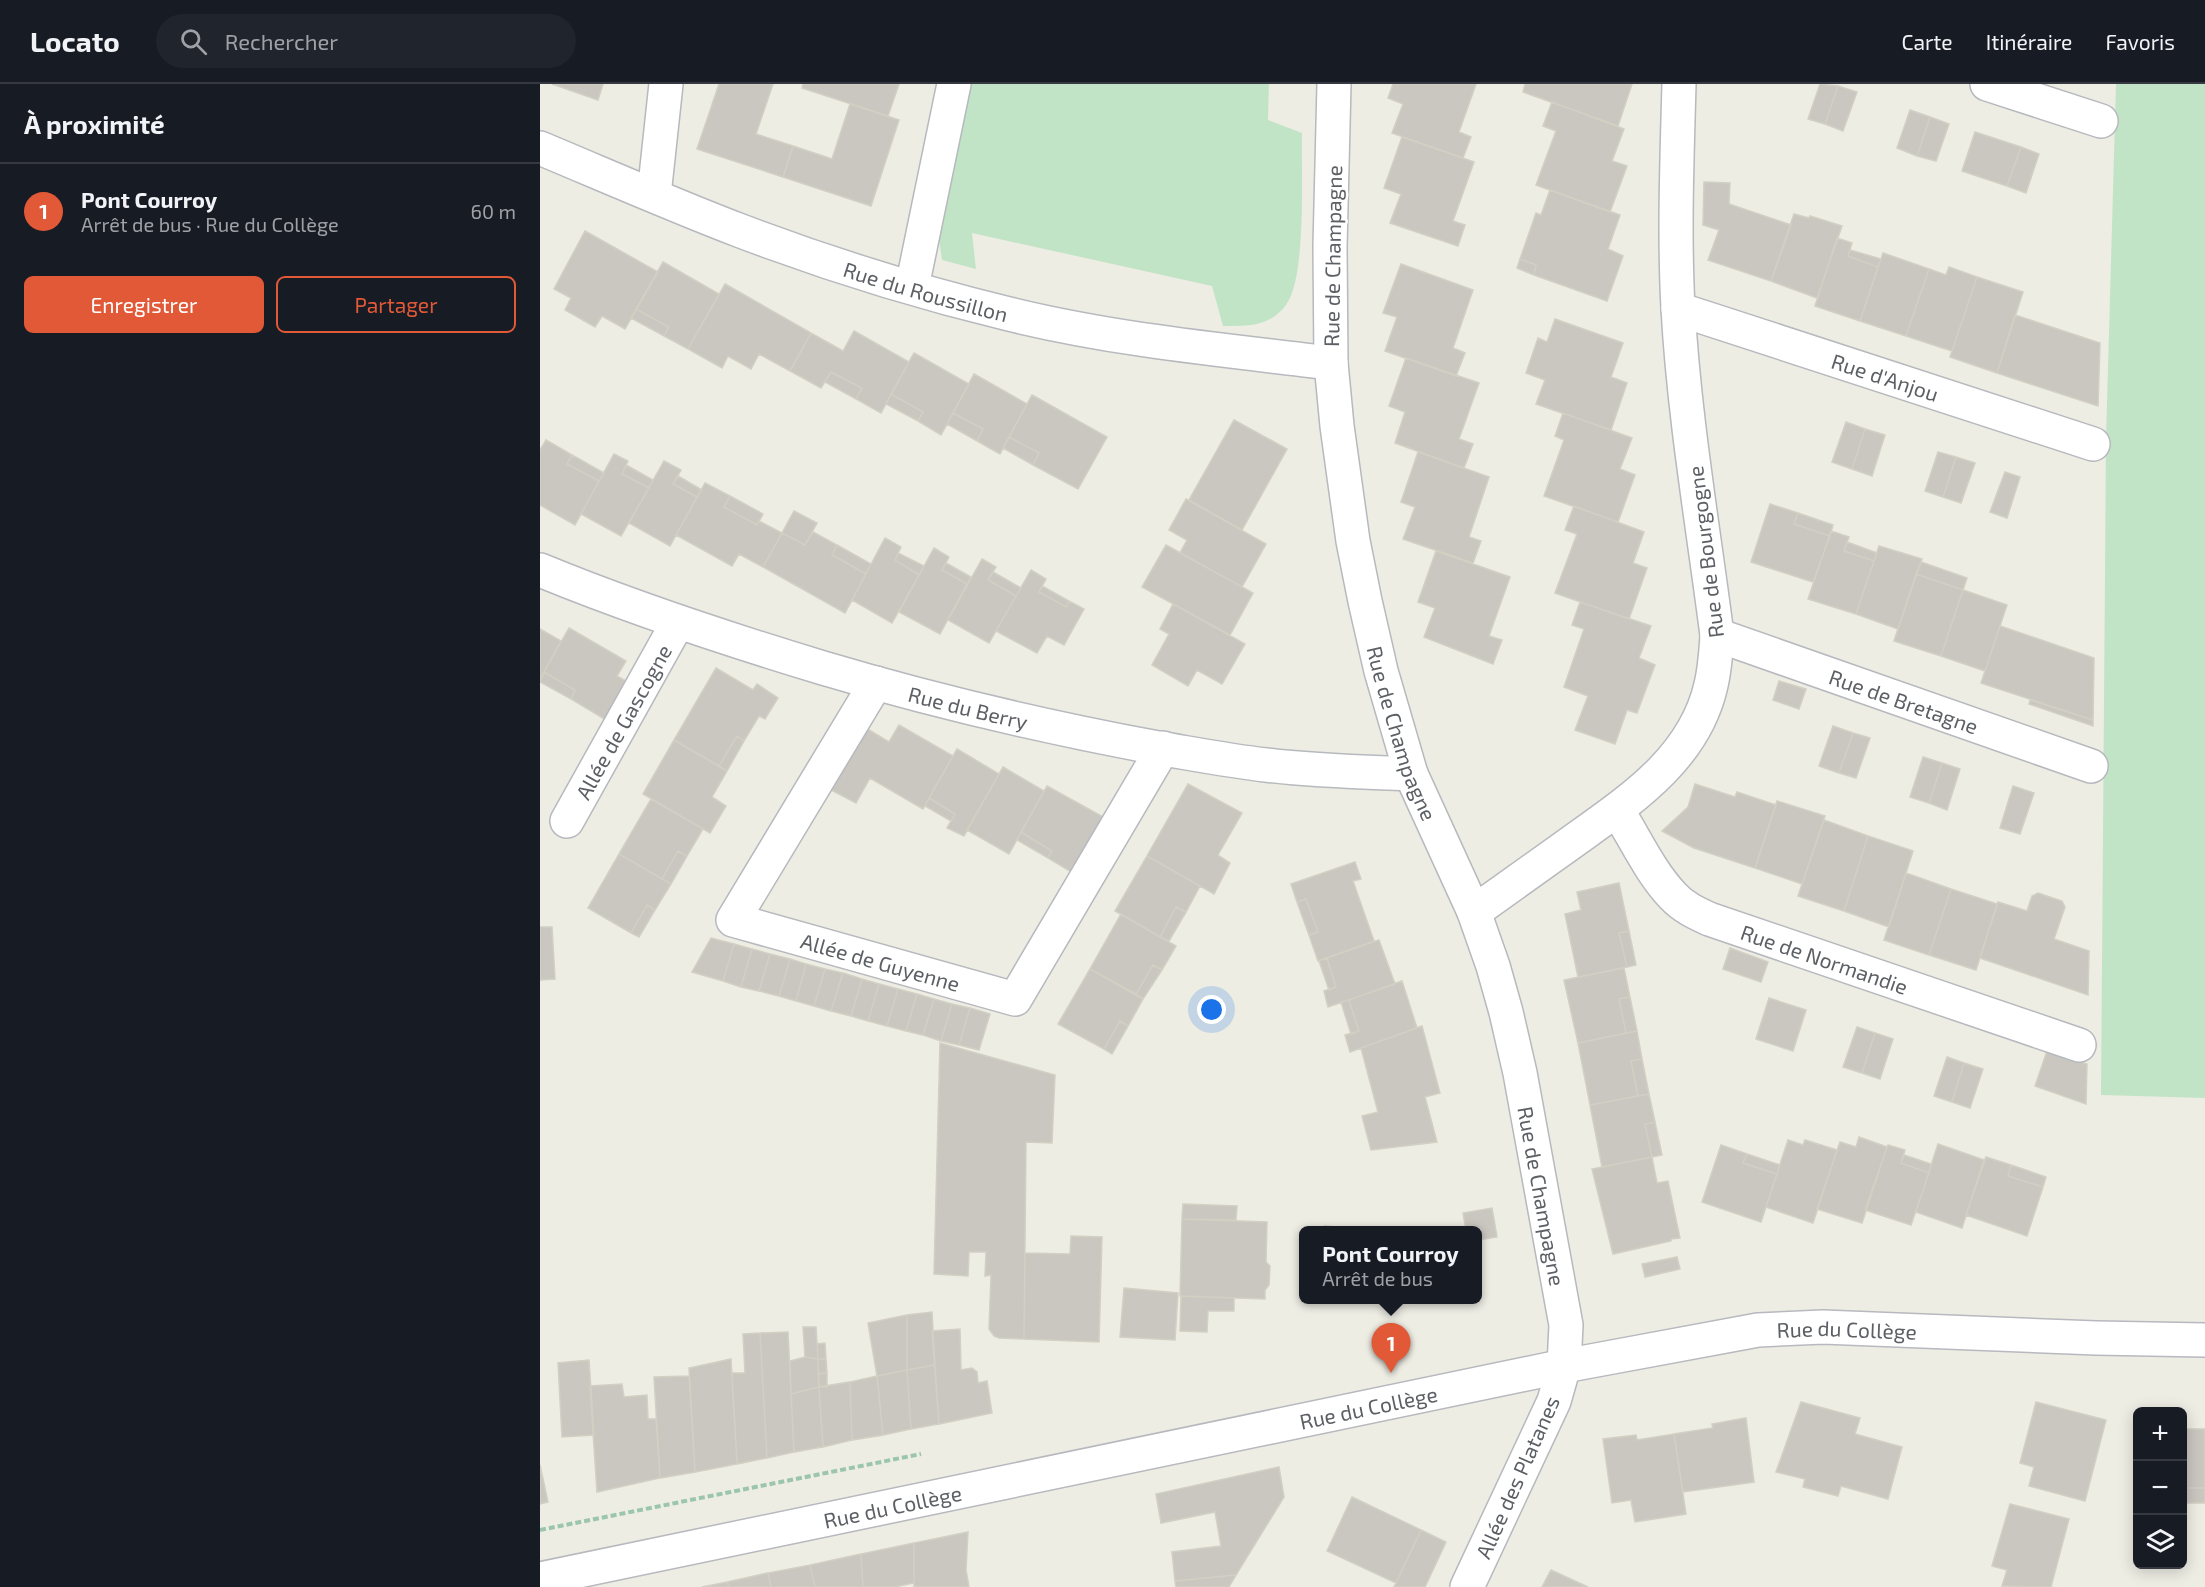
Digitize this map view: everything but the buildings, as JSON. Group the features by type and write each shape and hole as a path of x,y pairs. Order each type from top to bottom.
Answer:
{"street":[{"path":"654,195 666,84"},
{"path":"912,287 954,84"},
{"name":"Rue de Champagne","path":"1335,84 1330,247 1331,363 1343,477 1365,601 1381,671 1411,774 1474,912 1493,966 1520,1073 1561,1295 1566,1325 1564,1366"},
{"name":"Rue de Bourgogne","path":"1474,912 1617,810 1661,774 1675,758 1697,722 1711,687 1717,635 1689,425 1678,309 1676,169 1679,84"},
{"path":"1987,84 2101,121"},
{"name":"Rue du Roussillon","path":"540,148 741,231 851,269 1011,314 1141,340 1331,363"},
{"name":"Rue d'Anjou","path":"1678,309 2093,444"},
{"name":"Rue du Berry","path":"540,570 678,622 966,708 1100,737 1264,765 1316,770 1411,774"},
{"name":"Allée de Gascogne","path":"567,821 678,622"},
{"name":"Rue de Bretagne","path":"1717,635 2091,766"},
{"name":"Allée de Guyenne","path":"876,683 733,920 1015,999 1162,748"},
{"name":"Rue de Normandie","path":"1617,810 1662,883 1674,898 1688,909 1708,919 2079,1046"},
{"name":"Rue du Collège","path":"540,1579 1564,1366 1714,1337 1786,1328 1823,1327 2205,1340"},
{"name":"Allée des Platanes","path":"1467,1587 1554,1401 1564,1366"}],"green space":[{"path":"964,84 1269,84 1268,120 1302,133 1300,248 1293,291 1286,305 1273,318 1257,324 1223,326 1212,286 972,233 976,269 942,260 938,233"},
{"path":"2116,84 2205,84 2205,1098 2101,1095 2106,438"}],"place":[{"name":"Pont Courroy","path":"1391,1373"}]}
